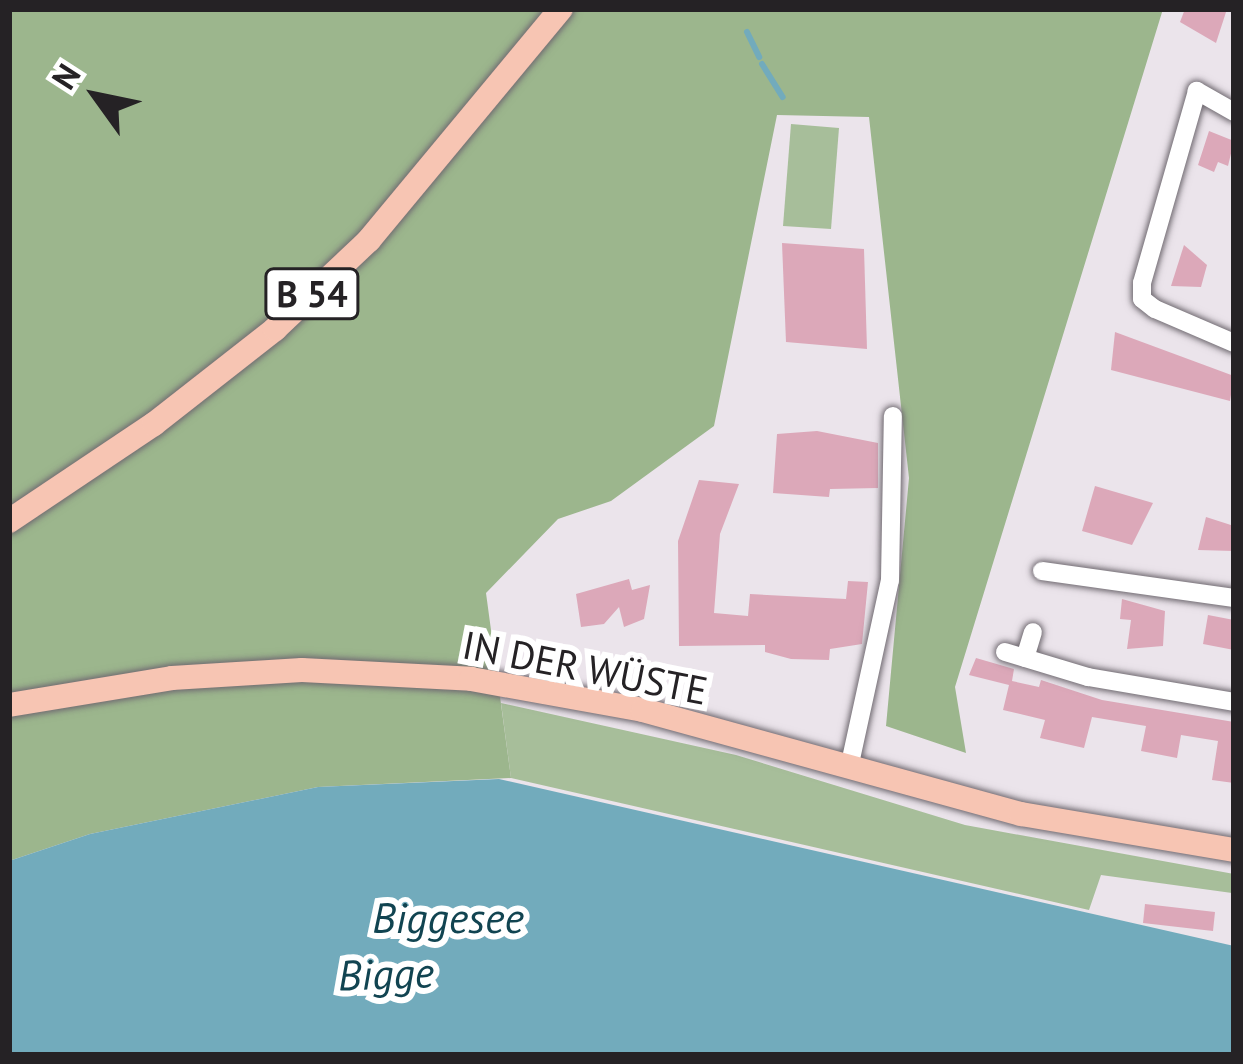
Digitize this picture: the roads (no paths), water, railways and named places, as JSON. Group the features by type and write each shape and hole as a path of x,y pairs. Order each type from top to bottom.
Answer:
{"main road":[{"name":"B 54","path":"9,521 154,424 275,328 369,240 560,9"},
{"name":"IN DER WÜSTE","path":"9,705 172,678 302,670 471,679 567,695 1021,814 1234,850"}],"street":[{"path":"1234,112 1197,92 1142,299 1234,343"},
{"path":"849,768 890,580 893,416"},
{"path":"1042,572 1234,598"},
{"path":"1025,658 1033,632"},
{"path":"1005,652 1234,702"}],"water":[{"name":"Biggesee","path":"499,779 1234,946 1234,1055 9,1055 9,861 90,834 318,787"}],"waterway":[{"path":"747,32 759,57"},
{"path":"762,64 783,97"}],"water label":[{"name":"Bigge","path":"386,974"}]}
